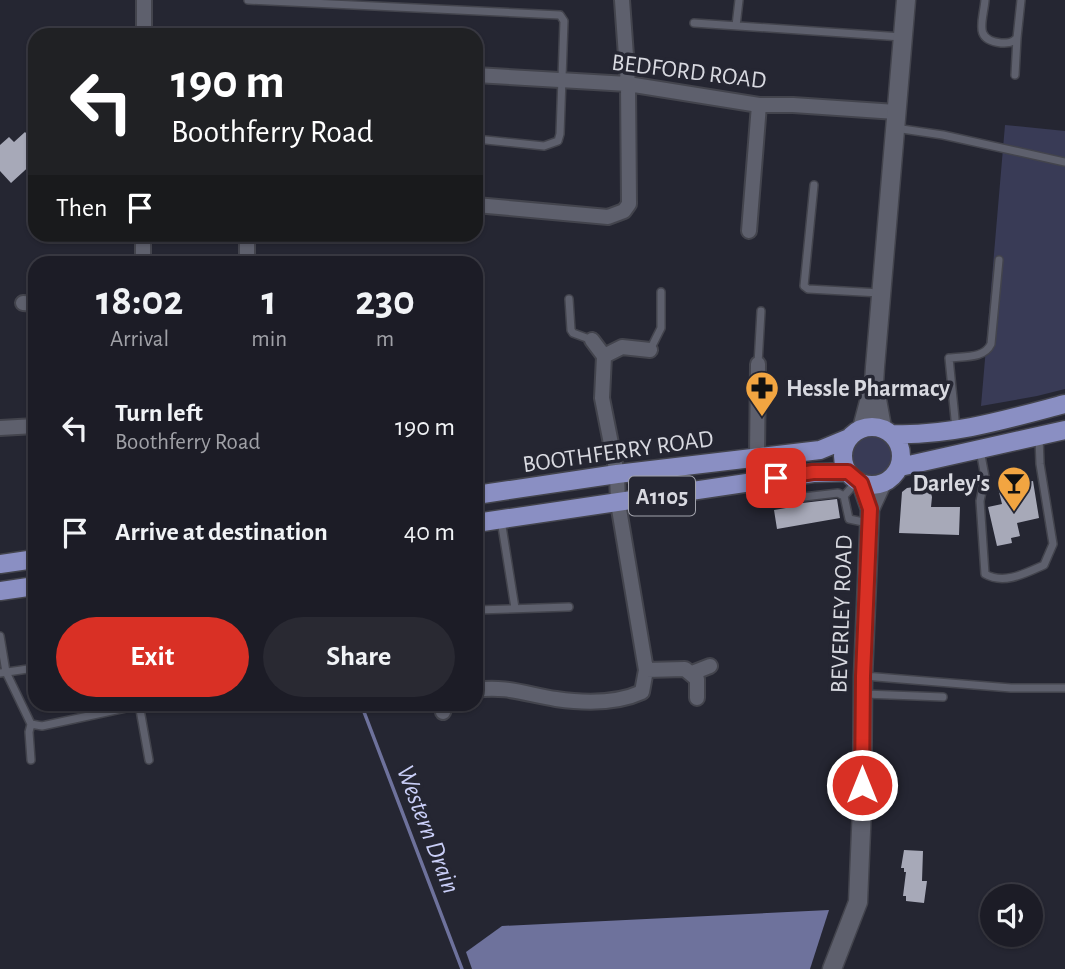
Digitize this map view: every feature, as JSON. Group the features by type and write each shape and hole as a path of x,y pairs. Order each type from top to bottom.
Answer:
{"main road":[{"path":"874,383 887,431 901,449 900,467 896,474 882,484 868,485 855,479 843,455 855,433 874,383 906,0"},
{"path":"855,433 887,431 925,435 995,423 1065,404"},
{"path":"900,467 1065,430"},
{"name":"BOOTHFERRY ROAD","path":"483,494 617,474 820,450 855,433"},
{"name":"BOOTHFERRY ROAD","path":"483,522 813,472 855,479"},
{"name":"BEVERLEY ROAD","path":"855,479 869,516"},
{"name":"BEVERLEY ROAD","path":"832,969 858,902 869,516 882,484"},
{"path":"0,564 28,560"},
{"path":"0,591 28,587"}],"street":[{"path":"144,0 144,28"},
{"path":"483,206 608,217 624,211 629,204 628,84 622,0"},
{"name":"BEDFORD ROAD","path":"483,75 628,84 759,105 895,120"},
{"path":"749,231 759,105"},
{"path":"483,689 515,690 558,699 624,700 642,692 646,670 618,503 617,474 602,398 604,356 592,340"},
{"path":"604,356 622,347 650,350"},
{"path":"757,457 758,364"},
{"path":"0,428 28,426"},
{"path":"692,673 709,666"},
{"path":"646,670 685,669 696,679 697,698"}],"lane":[{"path":"248,0 560,15 564,21 558,141 544,146 483,140"},
{"path":"736,26 738,0"},
{"path":"985,0 982,31 984,38 987,41 1006,43 1017,38"},
{"path":"1015,75 1021,0"},
{"path":"694,23 903,37"},
{"path":"895,120 943,135 1065,162"},
{"path":"814,185 804,286 819,290 880,293"},
{"path":"956,430 949,358 981,355 988,350 991,344 999,260"},
{"path":"650,350 661,328 661,292"},
{"path":"569,299 571,330 592,340"},
{"path":"758,364 761,311"},
{"path":"980,450 985,478 979,501 985,574 994,580 1021,576 1044,565 1053,544 1040,464 1039,436"},
{"path":"855,479 844,496 849,519 869,516"},
{"path":"757,481 769,501 838,493 844,496"},
{"path":"500,520 516,608"},
{"path":"483,610 569,607"},
{"path":"0,636 3,672 32,724 42,726 110,711"},
{"path":"3,672 28,669"},
{"path":"863,685 1065,688"},
{"path":"863,685 943,697"},
{"path":"143,711 149,760"},
{"path":"31,760 29,732 32,724"}],"shaded area":[{"path":"1005,125 1065,131 1065,389 981,406"},
{"path":"873,434 888,440 894,455 888,470 873,476 858,470 852,455 858,440"},
{"path":"829,910 810,969 472,969 466,952 502,926"}],"building":[{"path":"25,132 28,135 28,167 11,183 0,171 0,145 9,137 14,142"},
{"name":"Darley's","path":"1024,475 1026,482 1033,481 1039,518 1017,523 1020,536 1011,538 1012,543 997,546 988,507 1002,504 998,488 1008,483 1007,479"},
{"path":"929,485 931,507 960,507 959,535 899,533 902,492 907,488"},
{"path":"837,499 840,518 777,529 774,510 786,508 785,505"},
{"path":"904,850 923,851 922,881 927,881 924,903 906,901 906,896 903,896 906,872 901,868"}],"waterway":[{"name":"Western Drain","path":"364,711 462,969"}],"place":[{"name":"Hessle Pharmacy","path":"762,418"},
{"name":"Darley's","path":"1014,513"}],"route":[{"path":"776,478 813,472 848,472 861,483 870,509 863,676 862,785"}]}
